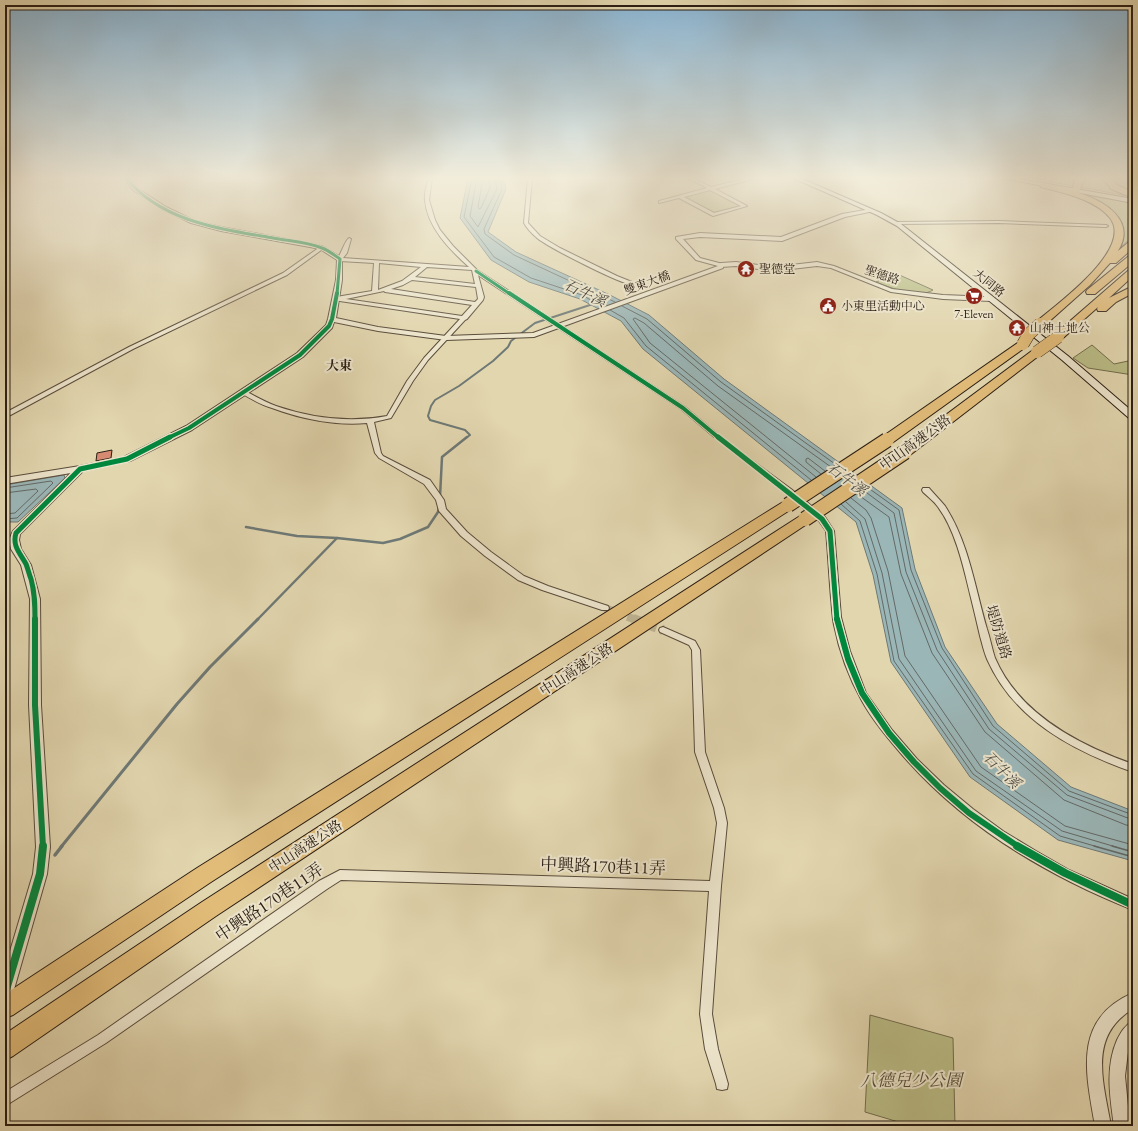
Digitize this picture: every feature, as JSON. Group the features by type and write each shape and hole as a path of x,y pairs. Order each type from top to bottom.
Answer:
{"highway":[{"path":"1096,276 1118,245 1121,235 1120,231"},
{"path":"1043,327 1133,243"},
{"name":"中山高速公路","path":"5,1007 211,871 788,505 887,440 1023,344 1133,257"},
{"name":"中山高速公路","path":"8,1046 209,909 905,452 1058,337 1133,271"},
{"path":"1058,337 1092,317 1112,300 1133,289"}],"main road":[{"name":"大同路","path":"906,231 1065,358 1133,417"}],"street":[{"path":"231,231 322,248 340,259 475,270"},
{"path":"440,231 458,255 475,270 683,408 721,440 822,519 830,531 838,623 853,670 862,693 874,713 904,752 946,793 995,832 1065,875 1133,905"},
{"path":"533,231 538,237 586,264 635,285"},
{"path":"721,265 698,259 678,238 700,235 782,239 803,231"},
{"path":"5,481 80,469 127,459 189,428 306,350 329,326 332,319 339,280 340,259 349,239"},
{"path":"5,416 131,348 285,274 322,248"},
{"path":"377,262 378,291"},
{"name":"聖德路","path":"721,265 736,264 774,268 817,264 832,267 891,290 943,297 991,299"},
{"path":"335,299 378,291 400,285 426,265"},
{"name":"雙東大橋","path":"332,319 378,330 446,338 534,335 696,277 719,268 721,265"},
{"path":"243,392 273,406 313,417 370,421 389,417 410,381 426,359 465,318 482,296 478,286 475,270"},
{"path":"411,278 478,286"},
{"path":"378,291 477,304"},
{"path":"335,299 465,318"},
{"path":"370,421 378,453 381,457 428,482 450,519 464,534 488,554 521,578 545,588 605,608"},
{"path":"5,993 40,874 42,853 35,705 35,599 26,565 16,549 14,540 16,533 80,469"},
{"name":"堤防道路","path":"926,490 943,510 960,542 990,657 1008,687 1032,712 1063,736 1092,752 1133,768"},
{"path":"663,630 692,643 696,650 700,752 719,808 722,823 715,886 706,1014 710,1046 722,1084"},
{"name":"中興路170巷11弄","path":"5,1099 102,1039 323,885 340,875 715,886"},
{"path":"1103,1126 1096,1075 1095,1049 1101,1034 1110,1019 1127,1004 1133,1001"},
{"path":"1122,1126 1116,1072 1122,1043 1133,1029"}],"green space":[{"path":"1123,231 1133,231 1133,236 1121,247 1124,237"},
{"path":"895,273 933,290 920,293 905,292 876,282"},
{"path":"1092,345 1114,364 1133,360 1133,375 1088,368 1073,358"},
{"name":"八德兒少公園","path":"870,1015 953,1038 955,1126 912,1126 865,1112"}],"water":[{"name":"石牛溪","path":"469,231 489,231 488,232 516,252 610,295 649,315 724,379 902,508 915,569 945,647 997,724 1071,787 1133,811 1133,861 1058,840 970,777 891,662 873,575 856,522 643,349 621,321 580,299 529,282 491,260"},
{"path":"64,475 65,478 18,522 5,522 5,485"}],"building":[{"path":"112,450 111,458 96,461 97,453"}],"waterway":[{"name":"石牛溪","path":"466,438 470,435 465,430 430,420 428,416 431,406 435,400 459,386 493,361 508,347 511,341 535,323 593,304"},
{"path":"440,497 442,457 467,437"},
{"path":"337,538 383,543 400,539 428,527 438,512 439,506"},
{"path":"246,527 297,536 337,538"},
{"path":"257,620 337,538"},
{"path":"61,847 177,704 210,667 257,620"},
{"path":"55,855 62,846"}],"tunnel":[{"path":"605,608 636,620"},
{"path":"633,619 663,630"}],"cycle path":[{"path":"5,993 40,874 43,847 35,705 35,599 26,565 16,549 14,540 16,533 80,469 127,459 189,428 300,355 329,326 332,319 339,280 340,259 322,248 311,245 231,231"},
{"path":"476,271 683,408 721,440 822,519 830,531 838,625 846,651 862,693 889,733 914,762 940,788 969,813 1000,835 1065,873 1133,905"}],"place":[{"name":"聖德堂","path":"746,269"},
{"name":"7-Eleven","path":"974,296"},
{"name":"小東里活動中心","path":"828,306"},
{"name":"山神土地公","path":"1017,328"}],"district":[{"name":"大東","path":"339,365"}]}
